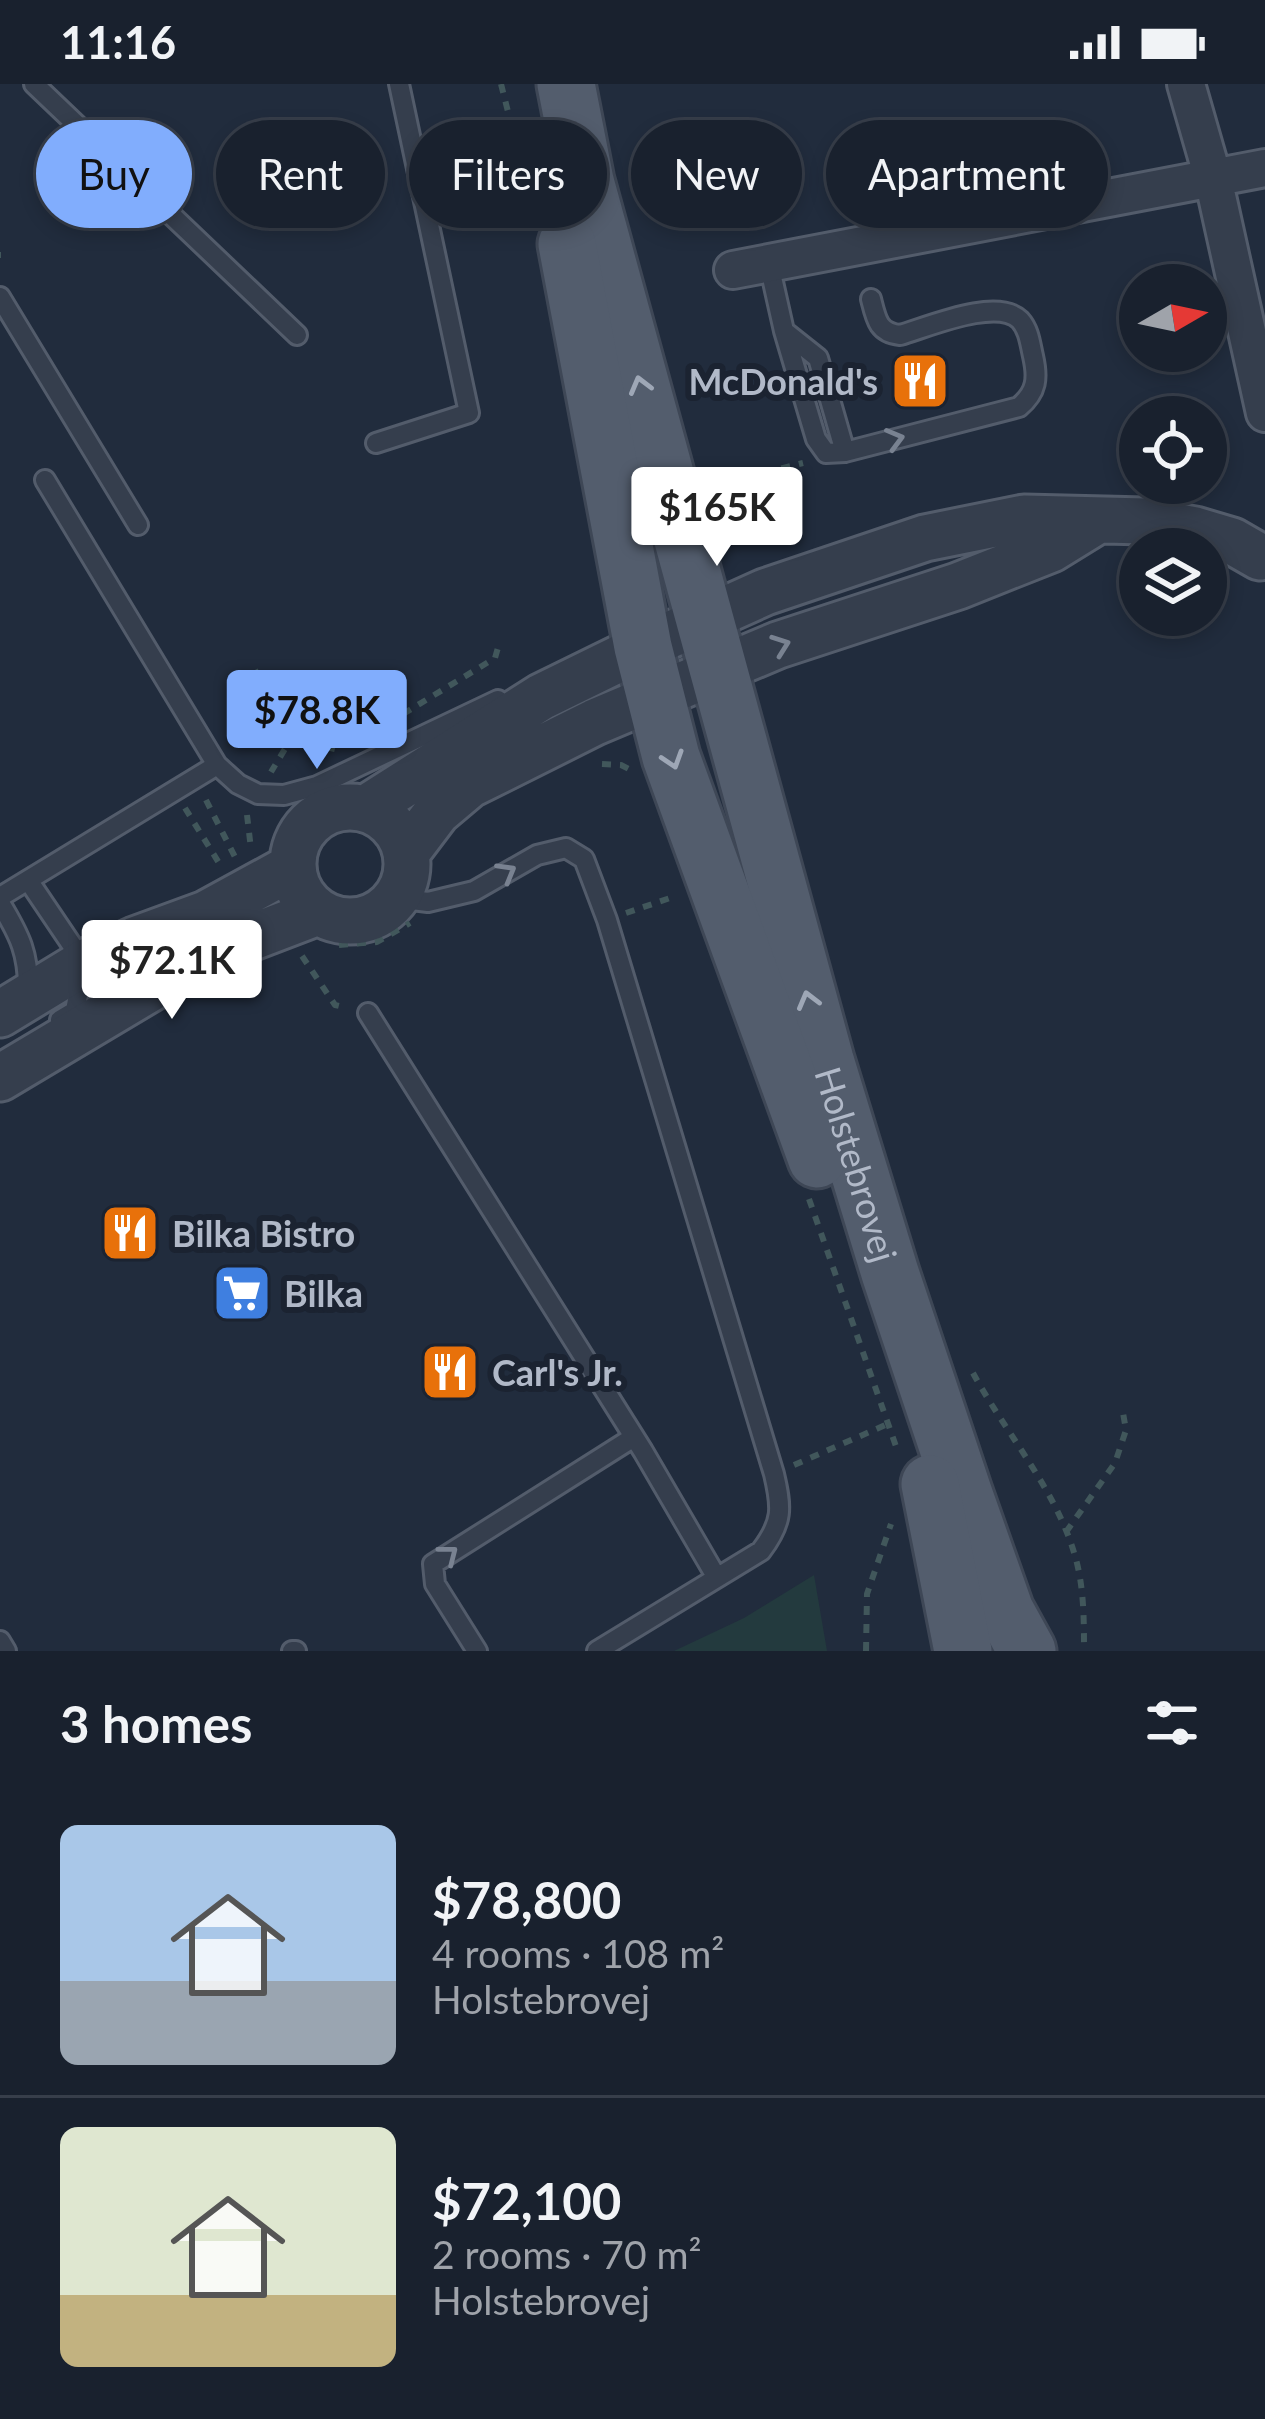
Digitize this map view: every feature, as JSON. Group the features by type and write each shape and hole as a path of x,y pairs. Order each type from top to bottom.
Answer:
{"main road":[{"name":"Holstebrovej","path":"529,84 560,206 649,672 671,757 927,1468 962,1651"},
{"name":"Holstebrovej","path":"566,84 585,181 825,1060 890,1273 998,1591 1027,1651"}],"street":[{"path":"1186,84 1213,178 1265,413"},
{"path":"751,267 1265,168"},
{"path":"365,809 541,697 649,672 710,645 765,592 925,538 1024,518 1145,521 1195,530 1263,555"},
{"path":"406,853 437,812 469,785 595,722 649,672"},
{"path":"347,807 380,815 401,838 406,853 404,884 396,898 369,919 352,922 318,912 296,885 292,867 302,832 314,819 347,807"},
{"path":"14,1006 84,963 206,914 292,867"},
{"path":"0,1078 208,954 318,912"}],"lane":[{"path":"34,84 297,335"},
{"path":"376,443 469,413 399,84"},
{"path":"751,267 784,331 816,439 833,454 1019,406 1034,392 1028,333 1012,314 994,310 901,335 888,334 878,326 871,299"},
{"path":"0,296 138,524"},
{"path":"784,331 818,358 845,452"},
{"path":"44,480 217,765 258,794 284,795 317,786 522,689 541,697"},
{"path":"14,1006 28,975 22,939 0,900 217,765"},
{"path":"396,898 428,902 474,892 537,855 566,848 584,859 607,920 774,1474 780,1518 761,1551 597,1651"},
{"path":"0,1057 75,1010 84,963 28,880"},
{"path":"368,1013 717,1578"},
{"path":"477,1651 435,1583 433,1564 634,1437"},
{"path":"0,1641 6,1651"}],"path":[{"path":"724,498 754,475 799,465 824,450"},
{"path":"400,716 495,658 499,644"},
{"path":"291,739 343,751"},
{"path":"607,920 685,893"},
{"path":"1066,1532 1115,1463 1126,1430 1122,1407"},
{"path":"774,1474 890,1423 901,1460"},
{"path":"866,1651 867,1594 895,1510"},
{"path":"1076,1558 1084,1651"}],"green space":[{"path":"814,1575 827,1651 674,1651 744,1618"}],"place":[{"name":"McDonald's","path":"920,381"},
{"name":"Bilka Bistro","path":"130,1233"},
{"name":"Bilka","path":"242,1293"},
{"name":"Carl's Jr.","path":"450,1372"}]}
